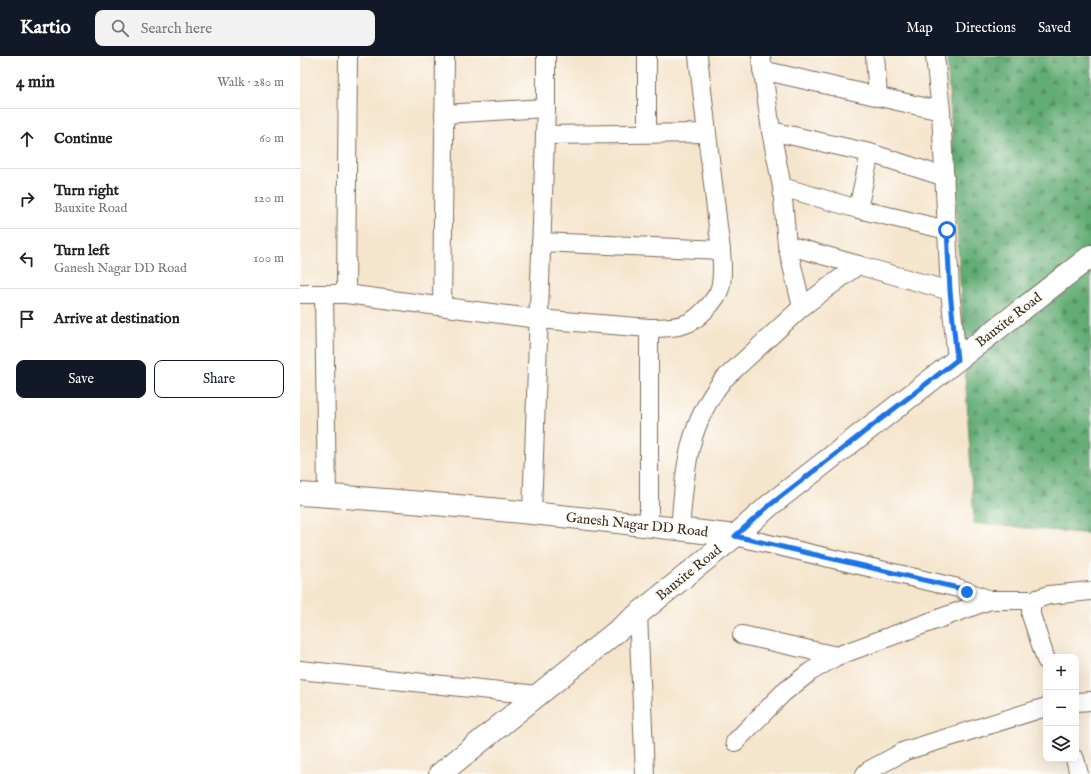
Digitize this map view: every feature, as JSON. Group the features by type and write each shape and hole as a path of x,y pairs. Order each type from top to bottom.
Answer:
{"main road":[{"name":"Bauxite Road","path":"440,774 735,536 770,505 1091,256"},
{"name":"Ganesh Nagar DD Road","path":"300,494 532,513 650,525 735,536"}],"street":[{"path":"346,294 348,56"},
{"path":"442,306 445,56"},
{"path":"532,513 546,108 546,56"},
{"path":"647,56 647,133"},
{"path":"300,294 346,294 538,319 649,328 676,326 688,323 698,316 710,304 719,291 722,270 721,250 698,56"},
{"path":"875,56 878,97"},
{"path":"935,56 941,111 950,291 957,360"},
{"path":"802,307 787,245 782,187 771,131 761,63 878,97 941,111"},
{"path":"444,114 546,108"},
{"path":"771,131 870,153 945,177"},
{"path":"545,135 707,133"},
{"path":"858,209 870,153"},
{"path":"782,187 858,209 947,230"},
{"path":"541,242 721,250"},
{"path":"787,245 950,291"},
{"path":"680,529 685,469 697,424 706,404 723,380 802,307 858,265"},
{"path":"324,295 328,496"},
{"path":"649,328 650,525"},
{"name":"Ganesh Nagar DD Road","path":"735,536 958,588 990,600"},
{"path":"735,742 783,693 810,672 837,656 990,600 1034,600 1049,595 1091,591"},
{"path":"1034,600 1031,607 1032,615 1044,654"},
{"path":"638,614 645,774"},
{"path":"742,635 837,656"},
{"path":"300,670 538,695"},
{"path":"1079,702 1091,701"},
{"path":"865,774 874,767 905,751 1043,708"},
{"path":"1076,762 1079,774"}],"green space":[{"path":"947,56 1091,56 1091,534 974,523"}],"route":[{"path":"947,230 950,291 957,360 770,505 735,536 958,588 967,592"}]}
